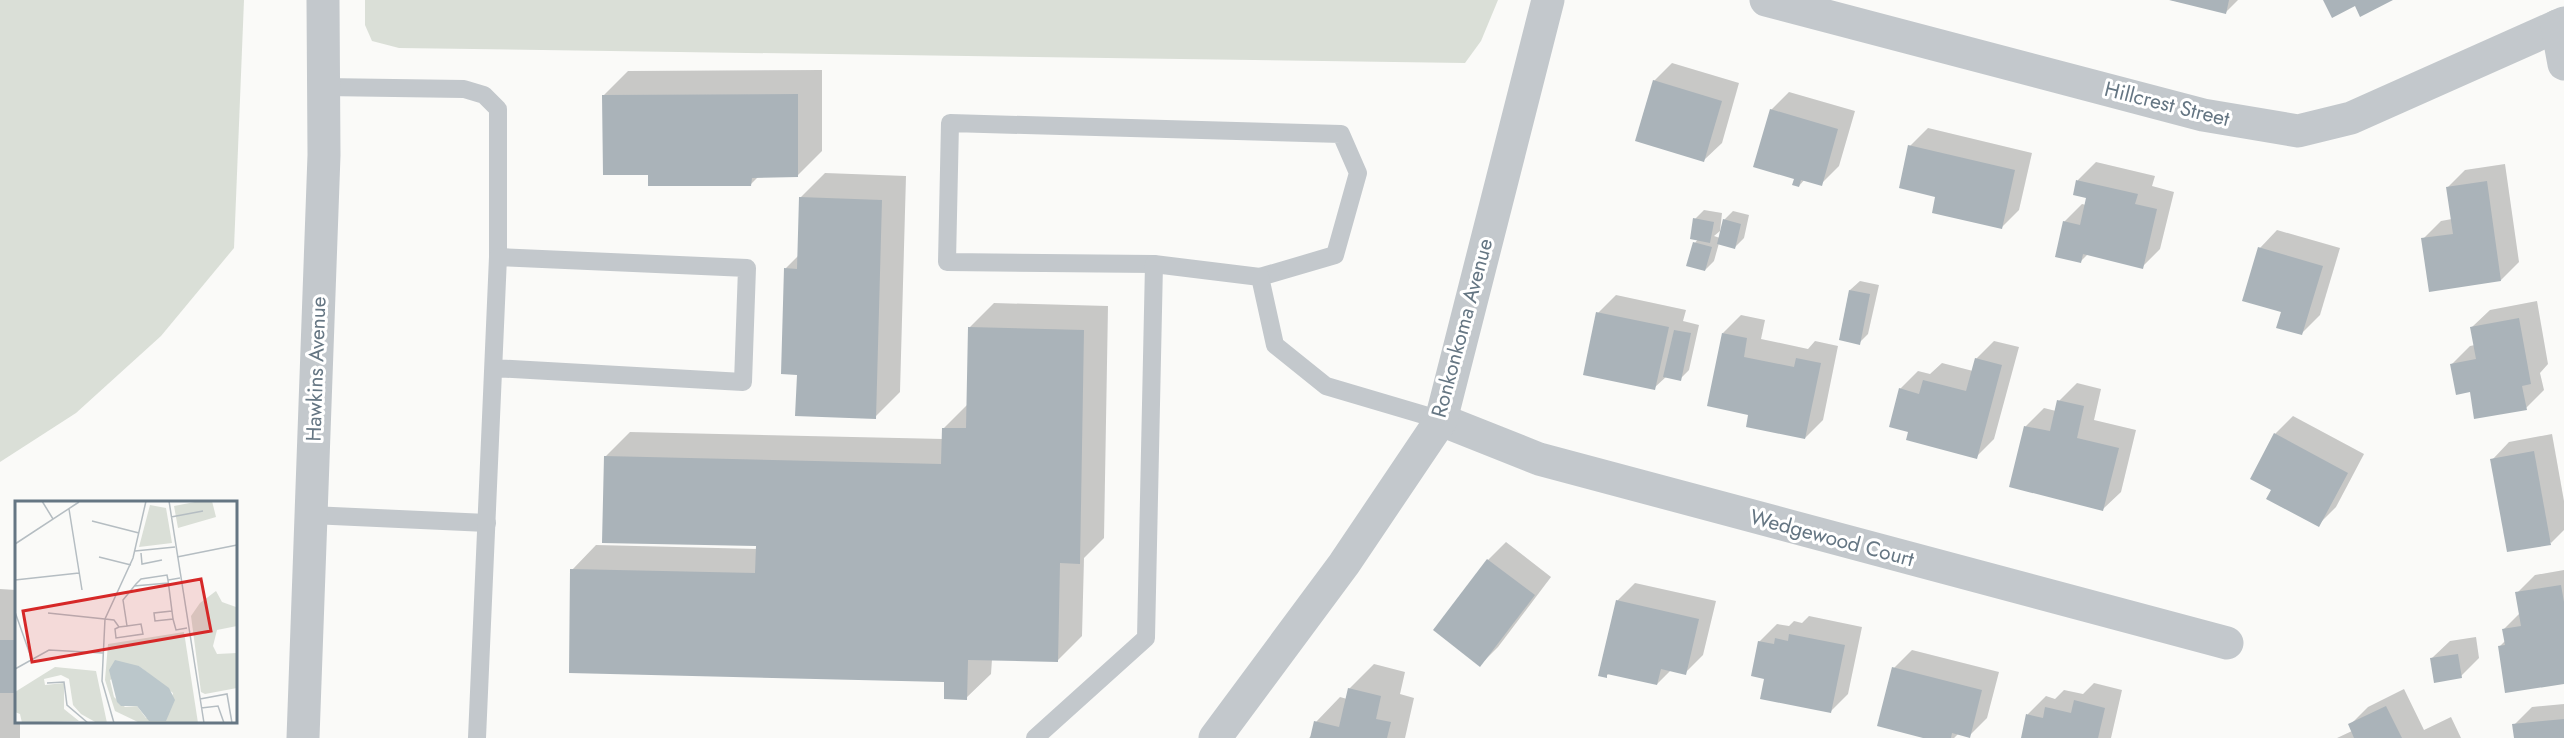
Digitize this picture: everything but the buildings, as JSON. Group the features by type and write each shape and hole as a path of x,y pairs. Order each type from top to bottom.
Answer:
{"street":[{"name":"Hawkins Avenue","path":"303,738 324,156 323,0"},
{"name":"Ronkonkoma Avenue","path":"1215,738 1344,564 1441,420 1548,0"},
{"name":"Hillcrest Street","path":"1766,0 2203,115 2298,131 2351,118 2561,25"},
{"path":"2561,25 2564,63"},
{"name":"Wedgewood Court","path":"1441,420 1539,459 2227,644"}],"lane":[{"path":"324,87 464,89 484,95 498,109 498,257 477,738"},
{"path":"950,123 1341,134 1358,173 1335,255 1260,277 1154,264 947,262 950,123"},
{"path":"494,368 743,382 747,268 498,257"},
{"path":"1035,738 1146,638 1154,264"},
{"path":"1260,277 1275,345 1317,379 1326,386 1441,420"},
{"path":"311,515 487,523"}],"shaded area":[{"path":"0,0 244,0 234,248 161,336 76,413 0,462"},
{"path":"365,0 1498,0 1481,41 1465,63 399,48 372,41 365,25"}]}
